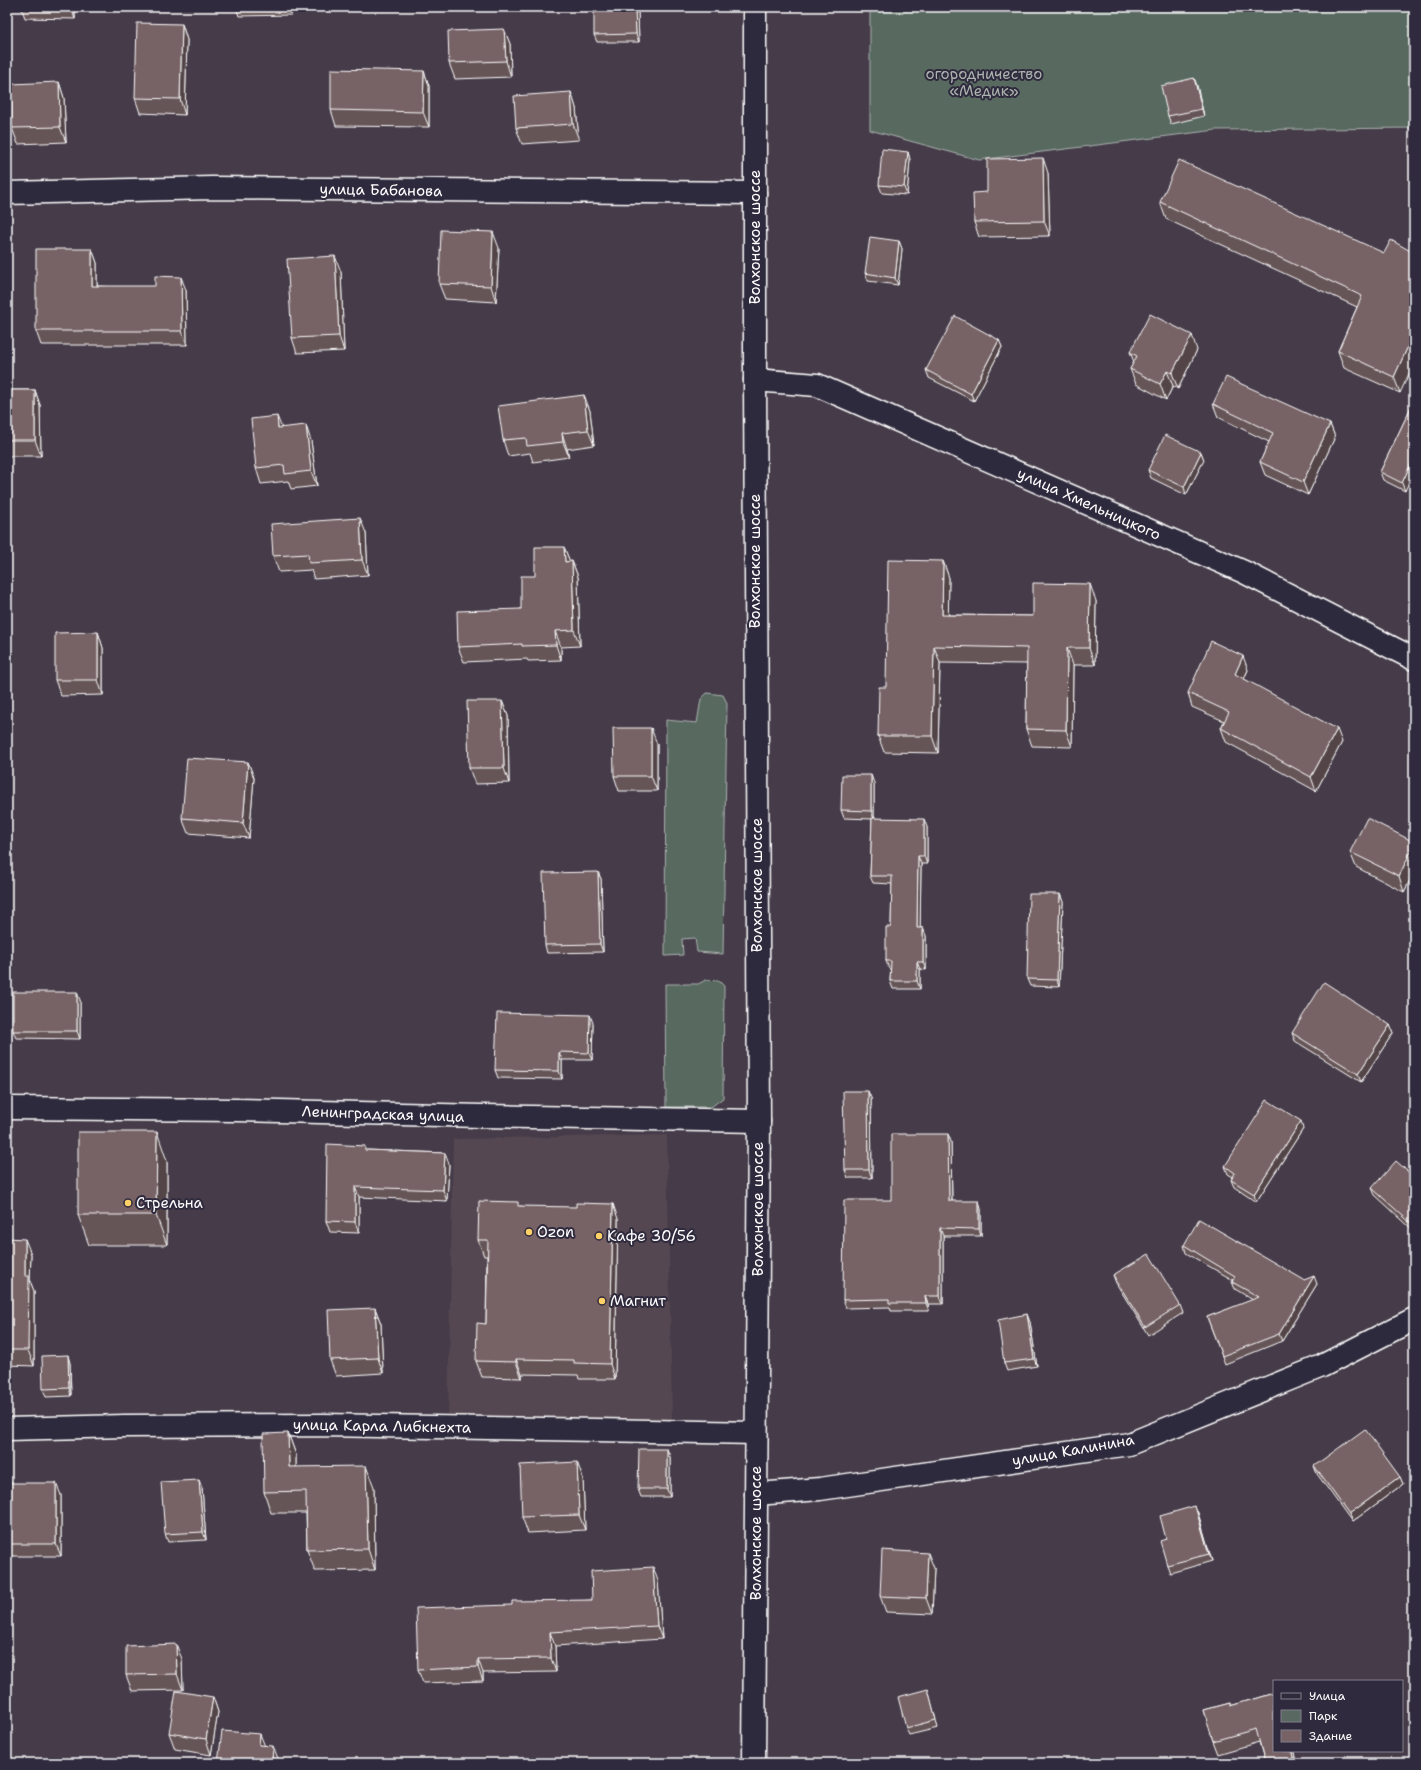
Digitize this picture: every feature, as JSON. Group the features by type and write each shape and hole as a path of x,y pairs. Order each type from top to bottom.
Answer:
{"street":[{"name":"Волхонское шоссе","path":"754,1763 759,1122 755,380 755,7"},
{"name":"улица Бабанова","path":"7,193 212,188 755,193"},
{"name":"улица Хмельницкого","path":"755,380 817,385 1244,572 1414,659"},
{"name":"Ленинградская улица","path":"7,1108 237,1110 759,1122"},
{"name":"улица Калинина","path":"756,1494 820,1489 1129,1444 1322,1366 1412,1324"},
{"name":"улица Карла Либкнехта","path":"7,1429 323,1424 756,1434"}],"shaded area":[{"path":"667,1135 672,1420 448,1417 453,1139"}],"green space":[{"name":"огородничество «Медик»","path":"870,7 1414,7 1414,128 1216,130 979,160 870,130"},
{"path":"707,693 723,695 727,703 723,954 697,952 695,938 682,939 683,955 665,956 666,720 697,723 701,699"},
{"path":"706,980 719,981 724,986 723,1098 711,1107 666,1107 665,984 698,984"}],"building":[{"path":"594,7 635,7 636,34 594,35"},
{"path":"137,23 182,24 180,99 135,98"},
{"path":"504,29 506,61 449,63 448,31"},
{"path":"331,69 424,71 423,112 331,110"},
{"path":"1194,78 1202,109 1168,116 1161,86"},
{"path":"59,82 60,127 12,128 11,84"},
{"path":"571,92 573,124 516,128 514,96"},
{"path":"882,149 908,152 904,187 879,185"},
{"path":"1043,158 1044,221 974,222 973,193 987,192 987,159"},
{"path":"1179,160 1384,253 1391,240 1414,253 1414,333 1394,377 1338,351 1362,296 1160,202"},
{"path":"441,230 493,232 491,286 439,284"},
{"path":"870,237 899,241 895,278 865,273"},
{"path":"36,249 92,249 92,286 155,286 155,276 181,277 182,331 36,331"},
{"path":"335,256 339,336 292,338 287,259"},
{"path":"1150,314 1192,335 1172,373 1167,371 1160,384 1130,369 1137,356 1130,352"},
{"path":"955,316 999,340 971,394 926,370"},
{"path":"1226,377 1330,424 1303,482 1260,462 1273,433 1213,404"},
{"path":"7,390 35,390 35,440 7,440"},
{"path":"584,395 588,430 562,433 563,442 527,446 526,438 503,440 498,406"},
{"path":"1412,405 1414,406 1414,457 1402,483 1380,472"},
{"path":"277,416 278,428 306,425 311,471 285,474 284,465 256,468 251,419"},
{"path":"1165,435 1201,452 1184,487 1148,470"},
{"path":"360,518 362,560 309,563 308,554 273,556 271,524"},
{"path":"535,547 564,547 565,562 572,561 574,630 555,631 556,645 522,646 522,644 458,647 457,611 521,609 521,576 535,576"},
{"path":"888,560 943,561 942,615 1033,616 1033,583 1090,584 1089,648 1067,648 1066,730 1026,729 1027,648 934,646 932,736 878,736 879,687 886,687"},
{"path":"98,632 98,680 55,680 55,633"},
{"path":"1211,641 1243,656 1235,674 1337,729 1311,777 1221,728 1229,712 1188,693"},
{"path":"467,701 502,701 504,768 469,768"},
{"path":"613,728 651,728 651,776 614,776"},
{"path":"187,758 248,762 243,823 182,818"},
{"path":"842,775 871,775 871,811 841,810"},
{"path":"872,818 924,819 924,856 918,856 917,928 923,928 923,962 917,962 917,981 890,981 891,961 886,961 886,927 891,927 892,876 870,876"},
{"path":"1367,818 1414,842 1414,845 1399,876 1350,852"},
{"path":"598,872 600,944 545,945 543,873"},
{"path":"1029,894 1060,894 1057,980 1027,979"},
{"path":"1324,982 1390,1025 1358,1074 1292,1033"},
{"path":"13,992 77,992 77,1031 13,1031"},
{"path":"497,1013 590,1015 589,1053 559,1052 559,1071 495,1070"},
{"path":"843,1091 868,1091 869,1170 845,1170"},
{"path":"1267,1100 1301,1121 1254,1194 1231,1180 1235,1173 1225,1166"},
{"path":"78,1132 157,1132 156,1215 78,1215"},
{"path":"891,1134 948,1134 949,1201 979,1201 979,1229 940,1228 940,1296 925,1296 926,1303 889,1303 889,1299 843,1300 844,1200 891,1200"},
{"path":"327,1144 365,1146 365,1150 445,1153 443,1190 355,1187 355,1222 326,1221"},
{"path":"1396,1161 1414,1177 1414,1226 1372,1188"},
{"path":"479,1201 518,1202 518,1206 576,1207 576,1203 613,1204 610,1364 574,1363 574,1360 516,1359 516,1362 476,1361 477,1323 486,1324 488,1240 478,1240"},
{"path":"1199,1219 1304,1280 1314,1276 1279,1334 1222,1356 1207,1317 1259,1297 1232,1282 1235,1276 1184,1245"},
{"path":"7,1238 25,1239 25,1276 29,1276 28,1350 7,1350"},
{"path":"1149,1254 1180,1305 1145,1327 1113,1275"},
{"path":"375,1308 378,1358 330,1360 328,1310"},
{"path":"1027,1314 1034,1359 1004,1363 998,1320"},
{"path":"68,1355 69,1388 43,1389 42,1356"},
{"path":"1365,1429 1400,1477 1349,1514 1314,1466"},
{"path":"288,1433 289,1467 366,1466 368,1549 307,1550 306,1491 264,1492 263,1434"},
{"path":"639,1449 667,1449 667,1489 638,1489"},
{"path":"577,1462 579,1515 522,1517 520,1465"},
{"path":"199,1480 203,1532 165,1534 161,1482"},
{"path":"7,1483 56,1483 56,1544 7,1544"},
{"path":"1195,1506 1209,1554 1167,1565 1160,1541 1166,1539 1160,1516"},
{"path":"882,1550 928,1553 926,1598 880,1596"},
{"path":"653,1567 657,1626 550,1632 551,1658 478,1659 478,1667 418,1670 416,1608 512,1605 512,1601 592,1600 591,1571"},
{"path":"176,1644 177,1674 126,1675 126,1646"},
{"path":"928,1689 936,1720 906,1728 898,1697"},
{"path":"176,1691 213,1697 206,1739 169,1733"},
{"path":"1273,1693 1273,1752 1292,1752 1294,1763 1265,1763 1256,1729 1213,1741 1204,1710 1230,1703 1230,1706"},
{"path":"222,1731 260,1734 259,1745 273,1746 272,1763 218,1763"}],"place":[{"name":"Стрельна","path":"128,1203"},
{"name":"Ozon","path":"529,1232"},
{"name":"Кафе 30/56","path":"599,1236"},
{"name":"Магнит","path":"602,1301"}]}
